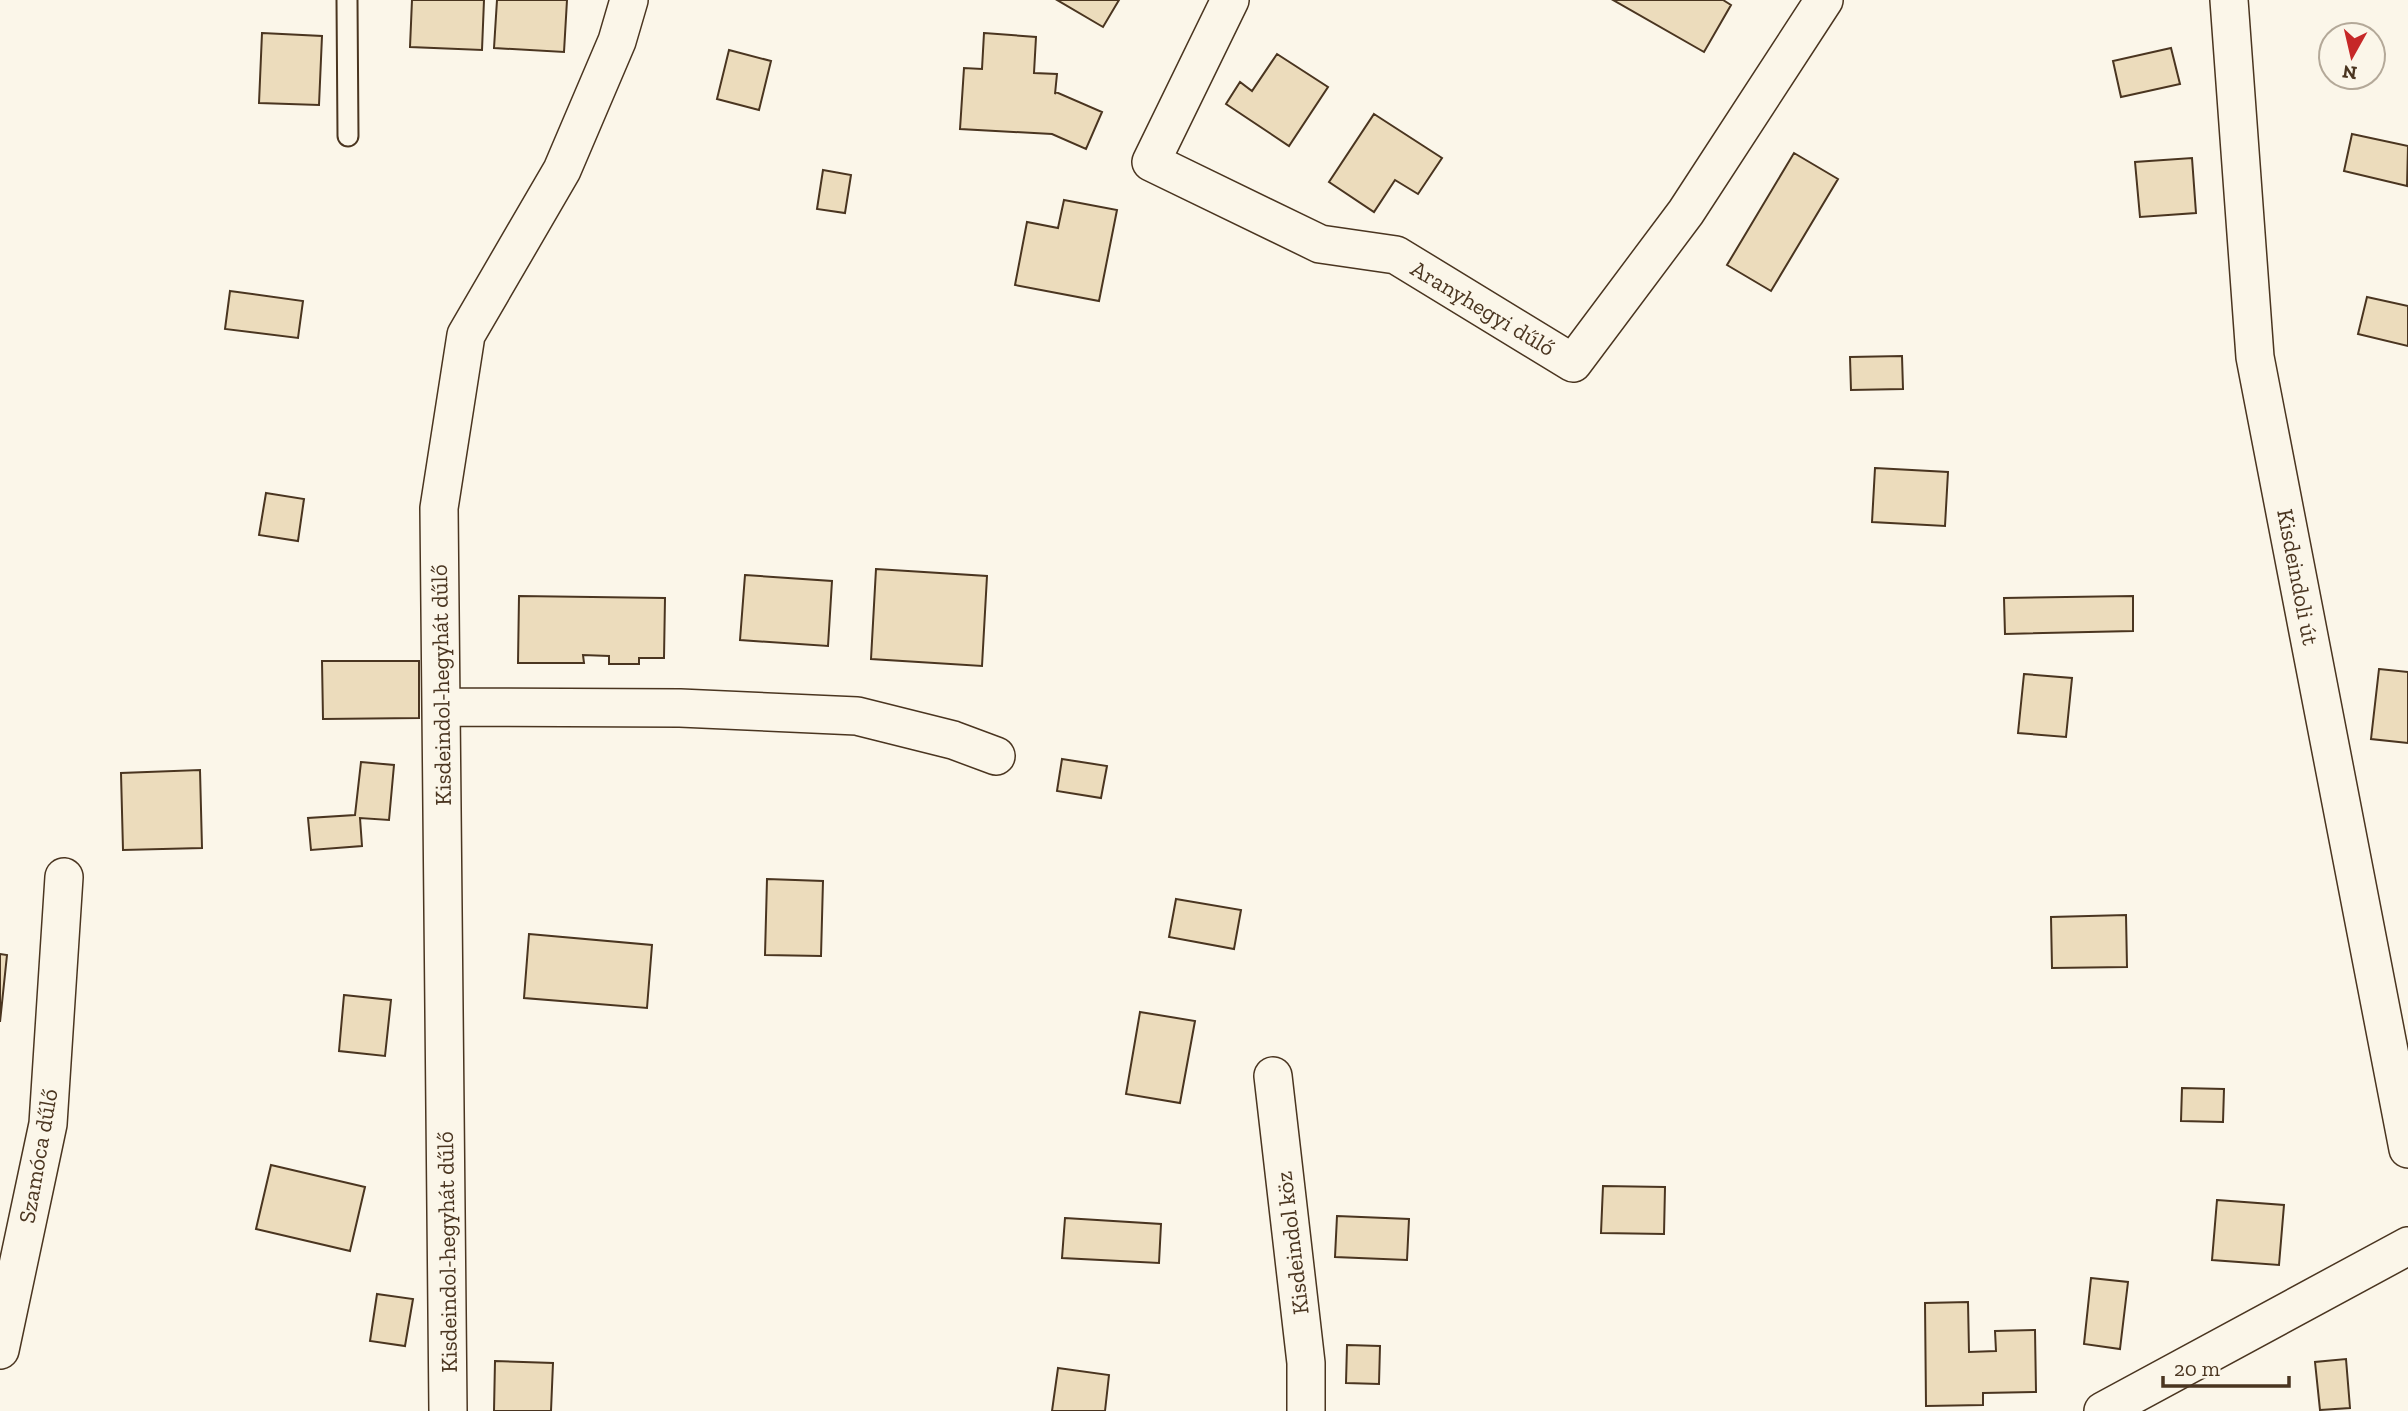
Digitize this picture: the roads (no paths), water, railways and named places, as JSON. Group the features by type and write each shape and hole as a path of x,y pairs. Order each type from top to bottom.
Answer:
{"street":[{"name":"Kisdeindol-hegyhát dűlő","path":"448,1411 439,508 466,335 562,170 617,41 629,0"},
{"name":"Aranyhegyi dűlő","path":"1230,0 1151,162 1320,244 1396,256 1573,363 1686,212 1824,0"},
{"name":"Kisdeindoli út","path":"2229,0 2255,357 2408,1149"},
{"path":"441,707 680,708 857,716 953,740 996,756"},
{"name":"Szamóca dűlő","path":"0,1350 48,1124 64,877"},
{"name":"Kisdeindol köz","path":"1273,1076 1306,1363 1306,1411"},
{"path":"2103,1411 2408,1246"}],"lane":[{"path":"347,0 348,136"}]}
